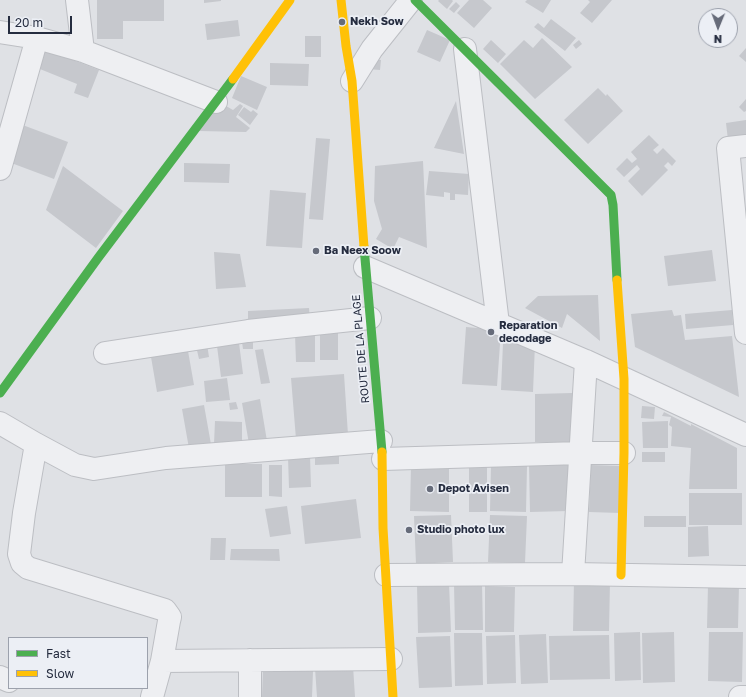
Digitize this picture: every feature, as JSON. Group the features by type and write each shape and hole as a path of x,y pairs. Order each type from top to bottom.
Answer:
{"street":[{"path":"77,0 83,51"},
{"path":"1,390 98,258 216,102 290,0"},
{"name":"ROUTE DE LA PLAGE","path":"341,0 346,46 352,81 365,267 382,450 383,528 393,697"},
{"path":"352,81 372,49 410,0"},
{"path":"415,0 611,195 624,380 621,575"},
{"path":"0,32 37,38 83,51 216,102"},
{"path":"0,169 37,38"},
{"path":"465,49 498,324"},
{"path":"746,146 728,148 743,274 746,333"},
{"path":"365,267 586,361 624,380 664,396 746,435"},
{"path":"105,353 248,331 370,318"},
{"path":"573,574 586,361"},
{"path":"0,423 75,466 94,469 166,458 382,450 624,453"},
{"path":"36,444 24,513 19,554 22,563 28,568 165,610 170,617 162,661 152,697"},
{"path":"386,575 573,574 746,577"},
{"path":"162,661 391,659"},
{"path":"250,660 250,697"},
{"path":"740,697 746,697"}],"building":[{"path":"97,0 164,0 164,21 123,21 123,39 97,39"},
{"path":"204,0 221,0 221,1 204,3"},
{"path":"469,0 483,0 492,8 474,28 457,13"},
{"path":"527,0 551,0 543,13 525,2"},
{"path":"588,0 612,0 592,23 580,13 590,2"},
{"path":"438,1 453,1 447,9"},
{"path":"456,2 460,6 454,13 449,9"},
{"path":"551,19 576,38 565,51 534,27 538,23 544,28"},
{"path":"238,20 240,36 207,40 205,24"},
{"path":"427,30 450,40 440,62 417,52"},
{"path":"305,36 321,36 321,57 305,57"},
{"path":"542,38 572,67 535,99 500,64 524,40 533,48"},
{"path":"491,40 506,54 498,63 483,49"},
{"path":"579,40 582,44 576,49 573,45"},
{"path":"42,48 99,70 88,98 74,93 77,84 35,67"},
{"path":"746,48 746,62 739,56"},
{"path":"369,59 381,60 380,70 368,69"},
{"path":"270,63 309,64 308,86 270,85"},
{"path":"241,76 267,87 257,110 232,98"},
{"path":"598,88 606,96 607,94 623,111 588,144 564,120"},
{"path":"746,99 746,111 744,112 739,107"},
{"path":"456,101 464,154 434,148"},
{"path":"219,102 233,110 240,104 243,106 236,117 250,128 246,132 199,131"},
{"path":"244,107 251,112 253,110 258,114 250,125 238,115"},
{"path":"746,120 746,138 728,140 726,123"},
{"path":"20,124 68,142 54,179 6,161"},
{"path":"649,135 659,145 653,150 657,154 663,148 676,161 672,166 668,162 664,166 668,170 642,196 628,181 640,169 637,165 624,177 616,169 627,158 632,163 637,159 631,152"},
{"path":"316,138 330,139 323,220 309,219"},
{"path":"423,161 427,248 399,237 393,249 376,239 382,229 374,201 375,166"},
{"path":"184,163 230,164 229,183 184,182"},
{"path":"63,166 123,211 96,248 46,210"},
{"path":"429,171 469,174 468,195 455,194 455,200 450,200 450,193 444,192 444,197 426,195"},
{"path":"270,190 306,193 302,248 266,246"},
{"path":"712,250 716,281 668,286 664,256"},
{"path":"214,252 240,254 246,287 216,289"},
{"path":"598,295 600,341 567,314 562,328 525,308 538,296"},
{"path":"309,308 310,322 248,324 248,311"},
{"path":"672,310 674,316 681,315 685,340 732,336 739,397 635,347 631,314"},
{"path":"732,310 733,325 686,329 685,314"},
{"path":"466,327 501,330 497,386 462,384"},
{"path":"320,331 338,331 338,360 320,360"},
{"path":"295,334 315,334 315,362 296,362"},
{"path":"253,341 253,349 243,349 242,342"},
{"path":"239,343 243,374 221,377 217,346"},
{"path":"503,343 535,344 533,392 501,390"},
{"path":"207,344 209,357 199,359 196,346"},
{"path":"263,349 270,383 261,384 255,350"},
{"path":"188,351 194,385 157,392 151,357"},
{"path":"344,374 348,435 296,439 291,378"},
{"path":"227,378 230,400 206,402 204,381"},
{"path":"572,393 572,442 535,442 535,394"},
{"path":"260,399 267,441 249,444 242,403"},
{"path":"236,402 238,409 230,410 229,403"},
{"path":"204,405 212,450 190,454 182,409"},
{"path":"642,406 655,407 654,419 641,418"},
{"path":"664,412 737,448 737,489 689,489 691,448 671,446 672,427 669,425 671,417 662,416"},
{"path":"215,421 242,422 242,444 214,444"},
{"path":"668,421 668,448 643,448 642,422"},
{"path":"642,452 665,452 665,462 642,462"},
{"path":"315,454 339,454 339,464 315,465"},
{"path":"310,456 311,487 289,488 288,457"},
{"path":"568,463 569,511 530,512 529,464"},
{"path":"225,464 262,464 262,497 225,497"},
{"path":"269,465 282,465 282,497 269,496"},
{"path":"491,465 527,466 526,512 490,511"},
{"path":"591,465 622,466 620,513 589,512"},
{"name":"Depot Avisen","path":"411,466 449,466 449,512 410,511"},
{"path":"469,467 487,467 487,512 469,512"},
{"path":"689,493 742,493 742,525 689,525"},
{"path":"356,499 361,538 305,544 301,506"},
{"path":"287,506 291,534 270,537 265,509"},
{"path":"451,515 453,562 416,564 414,516"},
{"path":"490,515 527,516 525,563 488,562"},
{"path":"644,516 686,516 686,527 644,527"},
{"path":"708,526 709,556 688,557 688,527"},
{"path":"211,538 226,538 225,560 210,560"},
{"path":"231,549 279,549 280,561 230,560"},
{"path":"574,580 610,581 609,631 573,631"},
{"path":"449,583 451,632 418,633 417,584"},
{"path":"482,583 483,630 455,630 454,584"},
{"path":"708,585 739,585 738,628 707,628"},
{"path":"485,586 515,587 514,632 485,632"},
{"path":"640,632 641,680 615,681 614,633"},
{"path":"674,632 675,682 643,683 642,633"},
{"path":"709,632 743,632 742,682 708,681"},
{"path":"454,633 482,633 483,685 455,686"},
{"path":"546,634 548,683 521,684 519,635"},
{"path":"515,635 516,683 487,684 486,636"},
{"path":"609,635 610,679 550,680 549,636"},
{"path":"450,636 452,687 419,688 416,637"},
{"path":"353,666 355,697 317,697 315,668"},
{"path":"263,669 313,671 312,697 262,697"}],"traffic: fast":[{"path":"415,0 611,195 613,205 617,280"},
{"path":"0,393 98,258 233,79"},
{"path":"364,247 382,452"}],"traffic: slow":[{"path":"233,79 290,0"},
{"path":"341,0 346,46 352,81 364,247"},
{"path":"617,280 624,379 621,575"},
{"path":"382,452 383,528 393,697"}],"place":[{"name":"Nekh Sow","path":"342,22"},
{"name":"Ba Neex Soow","path":"316,251"},
{"name":"Reparation decodage","path":"491,332"},
{"name":"Depot Avisen","path":"430,489"},
{"name":"Studio photo lux","path":"409,530"}]}
